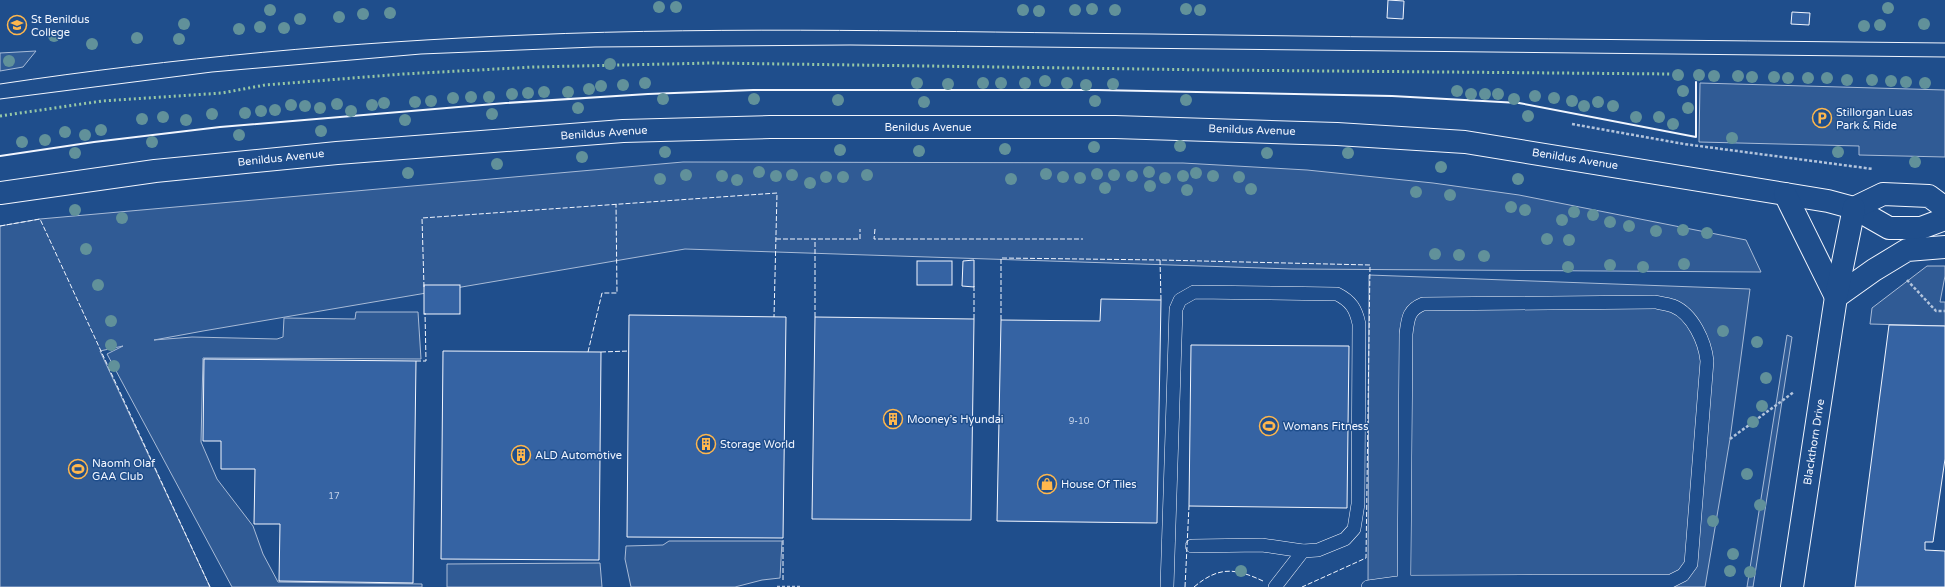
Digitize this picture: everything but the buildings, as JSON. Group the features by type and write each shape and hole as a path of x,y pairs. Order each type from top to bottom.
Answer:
{"street":[{"name":"Benildus Avenue","path":"0,193 155,171 337,152 623,131 748,127 1115,127 1300,132 1465,142 1828,201 1854,208"},
{"path":"1785,194 1836,297 1874,270 1907,250 1945,246"},
{"path":"1854,208 1883,194 1929,196 1945,208"},
{"path":"1854,208 1889,228 1921,228 1945,219"},
{"name":"Blackthorn Drive","path":"1792,587 1836,297 1854,208"}],"lane":[{"path":"1167,587 1176,308 1185,296 1194,292 1336,294 1346,299 1356,310 1359,324 1358,504 1354,529 1344,539 1318,550 1303,551 1262,545 1192,546"},
{"path":"1368,587 1404,582 1671,581 1683,575 1691,564 1708,361 1706,349 1688,316 1674,306 1654,302 1423,304 1415,307 1408,316 1406,334 1404,582"},
{"path":"1275,587 1303,551"}],"path":[{"path":"1572,124 1684,144 1876,170"},
{"path":"1904,276 1936,311 1945,311"},
{"path":"1730,439 1825,372"},
{"path":"777,587 802,587"}],"shaded area":[{"path":"36,51 23,67 0,71 0,53"},
{"name":"Stillorgan Luas Park & Ride","path":"1700,83 1945,90 1945,157 1859,155 1859,146 1699,142"},
{"path":"683,162 1183,163 1307,170 1433,183 1519,195 1746,240 1761,272 1292,269 685,249 203,331 154,340 192,337 277,339 283,337 284,318 355,319 356,312 418,312 421,359 203,358 201,442 217,479 253,526 263,554 278,582 422,584 422,587 232,587 107,354 123,346 100,351 210,587 0,587 0,226 40,219"},
{"path":"1927,266 1945,266 1945,276 1940,302 1945,302 1945,326 1870,324 1872,308"},
{"path":"1369,275 1750,289 1730,439 1705,587 1368,587"},
{"path":"1787,335 1792,337 1753,587 1747,587"},
{"path":"669,541 782,541 780,578 762,580 735,587 631,587 625,559 626,546 663,545"},
{"path":"600,563 602,587 447,587 447,564"}],"tram line":[{"path":"0,84 131,66 262,52 460,38 604,32 839,30 1945,43"},
{"path":"0,99 212,72 421,54 595,47 850,45 1945,57"}],"hedge":[{"path":"0,116 102,101 222,93 265,85 403,74 534,67 711,63 1214,70 1672,74"}],"fence":[{"path":"424,287 422,218 777,193 774,317"},
{"path":"588,352 602,293 617,293 616,204"},
{"path":"0,226 40,219 210,587"},
{"path":"776,239 860,239 860,229"},
{"path":"875,229 874,239 1083,239"},
{"path":"815,239 815,317"},
{"path":"1001,320 1001,258 1160,260"},
{"path":"1161,300 1160,260 1370,265 1366,558 1302,587"},
{"path":"974,285 974,319"},
{"path":"416,361 426,361 425,313"},
{"path":"601,352 629,351"},
{"path":"1185,587 1189,506"},
{"path":"783,538 783,580"},
{"path":"1194,587 1211,575 1227,571 1244,574 1263,581"}],"wall":[{"path":"0,156 94,142 220,127 506,103 648,94 753,90 1097,90 1392,96 1519,103 1696,137 1696,82"}],"place":[{"name":"St Benildus College","path":"17,25"},
{"name":"Stillorgan Luas Park & Ride","path":"1822,118"},
{"name":"Mooney’s Hyundai","path":"893,419"},
{"name":"Womans Fitness","path":"1269,426"},
{"name":"Storage World","path":"706,444"},
{"name":"ALD Automotive","path":"521,455"},
{"name":"Naomh Olaf GAA Club","path":"78,469"},
{"name":"House Of Tiles","path":"1047,484"}]}
